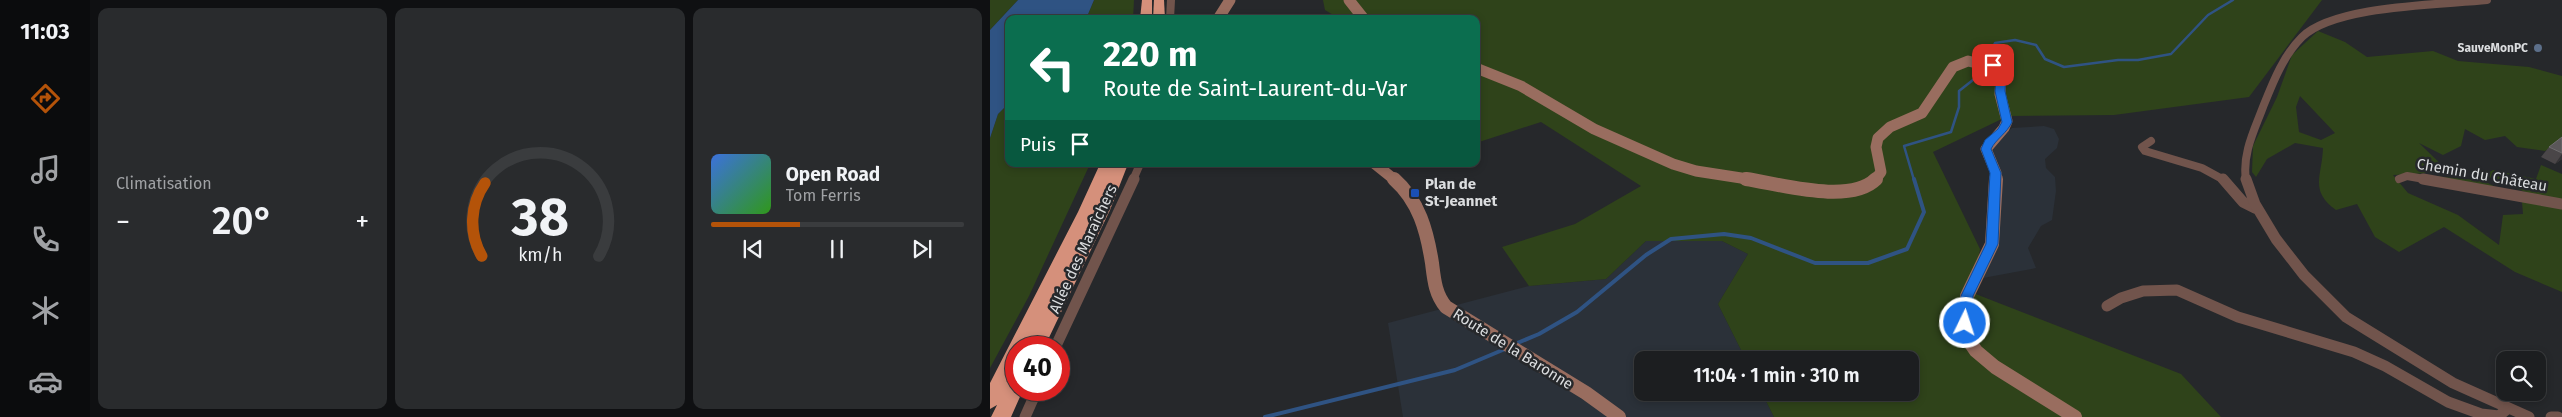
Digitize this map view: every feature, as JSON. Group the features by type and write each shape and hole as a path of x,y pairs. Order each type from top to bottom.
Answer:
{"highway":[{"path":"1146,15 1147,0"},
{"path":"1159,0 1159,15"},
{"path":"1024,336 1086,212 1106,167"},
{"path":"1041,336 1102,210 1120,167"},
{"path":"990,401 1005,372"},
{"path":"1001,417 1009,401"}],"street":[{"path":"1170,15 1171,0"},
{"path":"1221,15 1230,0"},
{"path":"1349,0 1361,15"},
{"path":"2487,0 2357,13 2338,17 2317,26 2302,38 2284,60 2245,158 2247,187 2256,208 2281,244 2310,280 2347,317 2420,365 2507,409 2529,417"},
{"path":"1480,70 1521,86 1594,129 1673,164 1714,174 1836,193 1858,190 1874,181 1881,172 1876,147 1881,133 1922,113 1950,70 1959,63 1968,61 1993,65 2002,73 2000,91 2007,122 2003,131 1989,142 1986,149 1996,173 1992,244 1967,296 1967,338 1976,351 1995,367 2074,417"},
{"path":"2151,141 2142,147 2145,151 2209,171 2221,177 2243,203 2256,208"},
{"name":"Allée des Maraîchers","path":"1060,336 1139,167"},
{"name":"Route de la Baronne","path":"1379,167 1403,187 1418,208 1428,236 1434,286 1439,298 1458,316 1501,344 1603,404 1619,417"},
{"name":"Chemin du Château","path":"2399,179 2400,177 2407,176 2562,204"},
{"path":"2107,306 2121,296 2144,290 2169,289 2185,293 2237,317 2368,358 2440,397 2483,416 2499,416 2507,409"},
{"path":"1025,417 1032,401"},
{"path":"2551,417 2558,417"}],"shaded area":[{"path":"2044,126 2054,129 2059,139 2057,148 2045,159 2046,168 2055,177 2056,191 2052,220 2041,226 2028,248 2036,268 1983,278 1994,251 1992,149 1998,140 2012,128"},
{"path":"1646,241 1722,241 1748,254 1718,304 1742,351 1634,351 1634,401 1766,401 1774,417 1403,417 1388,323 1529,286 1606,279"}],"green space":[{"path":"990,0 1018,0 990,30"},
{"path":"1094,0 1134,0 1133,15 1088,15"},
{"path":"1323,0 2322,0 2249,97 2114,115 2008,116 1933,152 1980,249 1973,293 2181,374 2221,417 1774,417 1766,401 1919,401 1919,351 1742,351 1718,304 1748,254 1722,241 1646,241 1606,279 1529,286 1502,247 1575,224 1641,186 1541,122 1480,142 1480,15 1333,15 1325,10"},
{"path":"2318,31 2345,42 2367,57 2433,51 2458,61 2529,67 2562,76 2562,140 2545,151 2517,147 2505,136 2485,140 2465,129 2461,146 2443,155 2419,143 2448,171 2414,174 2484,181 2507,193 2528,193 2484,175 2493,170 2536,179 2541,165 2562,174 2562,292 2515,272 2444,227 2399,252 2375,237 2357,204 2336,210 2322,196 2319,182 2323,148 2295,143 2267,159 2256,177 2252,172 2253,146 2277,97 2292,55","holes":["2300,96 2335,133 2321,140 2299,132 2296,107","2413,174 2522,202 2523,214 2503,215 2499,245 2458,215 2408,193 2393,175"]},
{"path":"1005,107 1005,167 1089,167 1029,296 1007,336 1005,336 1005,340 990,368 990,138 998,114"}],"water":[{"path":"1018,0 1094,0 1088,15 1005,15 1005,107 998,114 990,138 990,30"}],"building":[{"path":"2562,137 2562,153 2549,147"}],"waterway":[{"path":"1985,62 1995,43 2015,40 2036,45 2045,59 2064,67 2118,60 2138,60 2171,54 2208,15 2233,0"},
{"path":"1914,180 1904,146 1951,132 1959,107 1959,91 1978,76 1982,67"},
{"path":"1515,344 1539,334 1577,312 1646,255 1671,239 1724,234 1751,238 1815,263 1868,263 1907,249 1924,212 1914,179"},
{"path":"1265,417 1455,370 1505,349"}],"place":[{"name":"SauveMonPC","path":"2538,48"},
{"name":"Plan de St-Jeannet","path":"1415,193"}],"route":[{"path":"1965,323 1967,296 1982,269 1992,244 1996,173 1986,149 1989,142 2003,131 2007,122 2000,91 2002,73 1993,65"}]}
